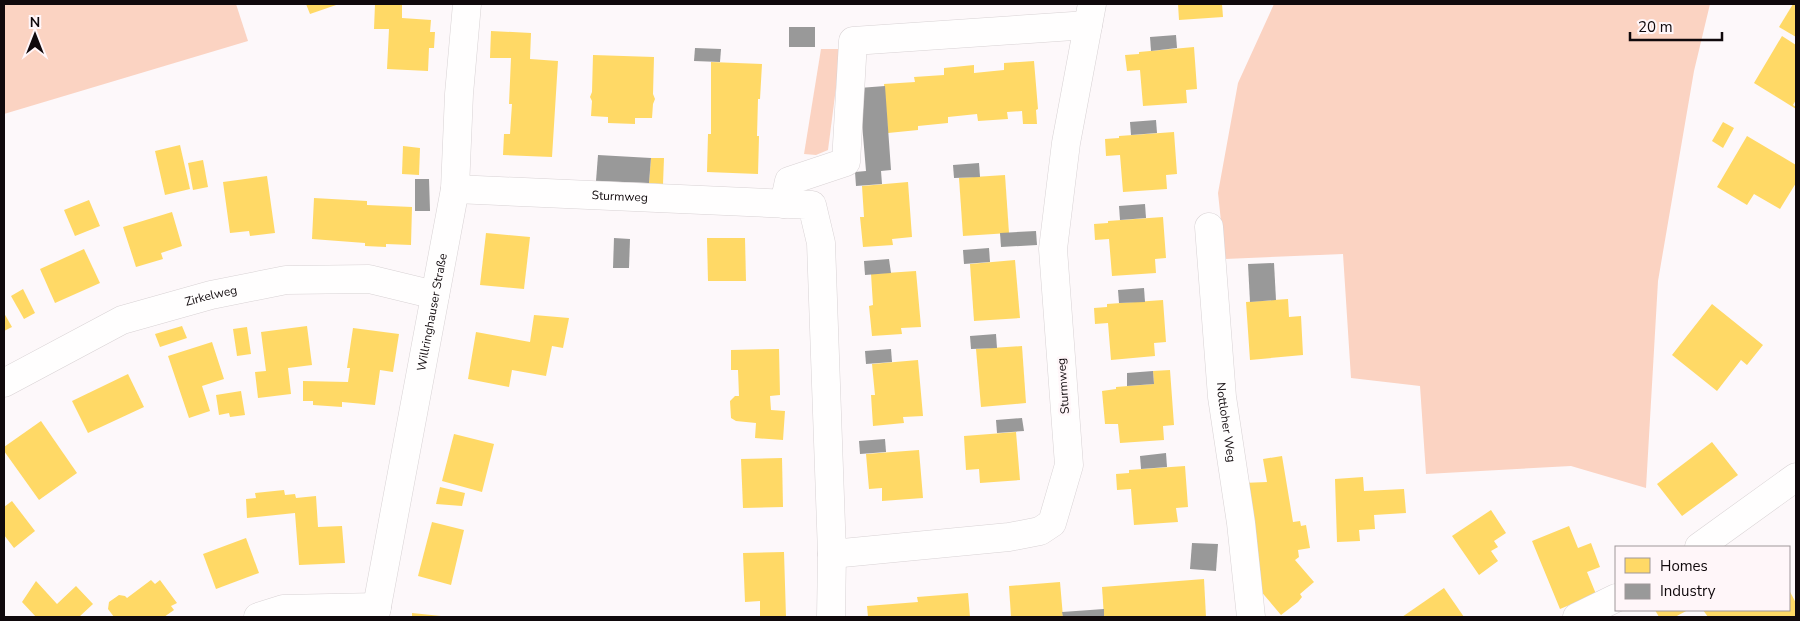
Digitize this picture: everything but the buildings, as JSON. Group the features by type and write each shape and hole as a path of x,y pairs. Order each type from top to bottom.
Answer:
{"street":[{"name":"Willringhauser Straße","path":"376,612 455,189 467,4"},
{"name":"Sturmweg","path":"784,204 789,181 846,162 853,41 1090,14 1066,143 1053,249 1069,465 1052,523 1040,531 1009,537 832,554"},
{"name":"Sturmweg","path":"455,189 812,205 821,244 832,554 831,617"},
{"name":"Nottloher Weg","path":"1209,228 1222,397 1241,523 1251,617"},
{"name":"Zirkelweg","path":"4,383 122,320 211,294 286,280 370,278 435,294"},
{"path":"1700,546 1796,477"},
{"path":"1577,617 1615,598"},
{"path":"258,617 283,609 376,612"}],"shaded area":[{"path":"4,4 236,4 248,41 4,114"},
{"path":"1274,4 1710,4 1694,71 1658,281 1646,488 1571,466 1426,474 1420,386 1351,378 1343,254 1225,259 1218,193 1238,83"},
{"path":"821,49 841,49 828,150 816,155 804,154"}]}
